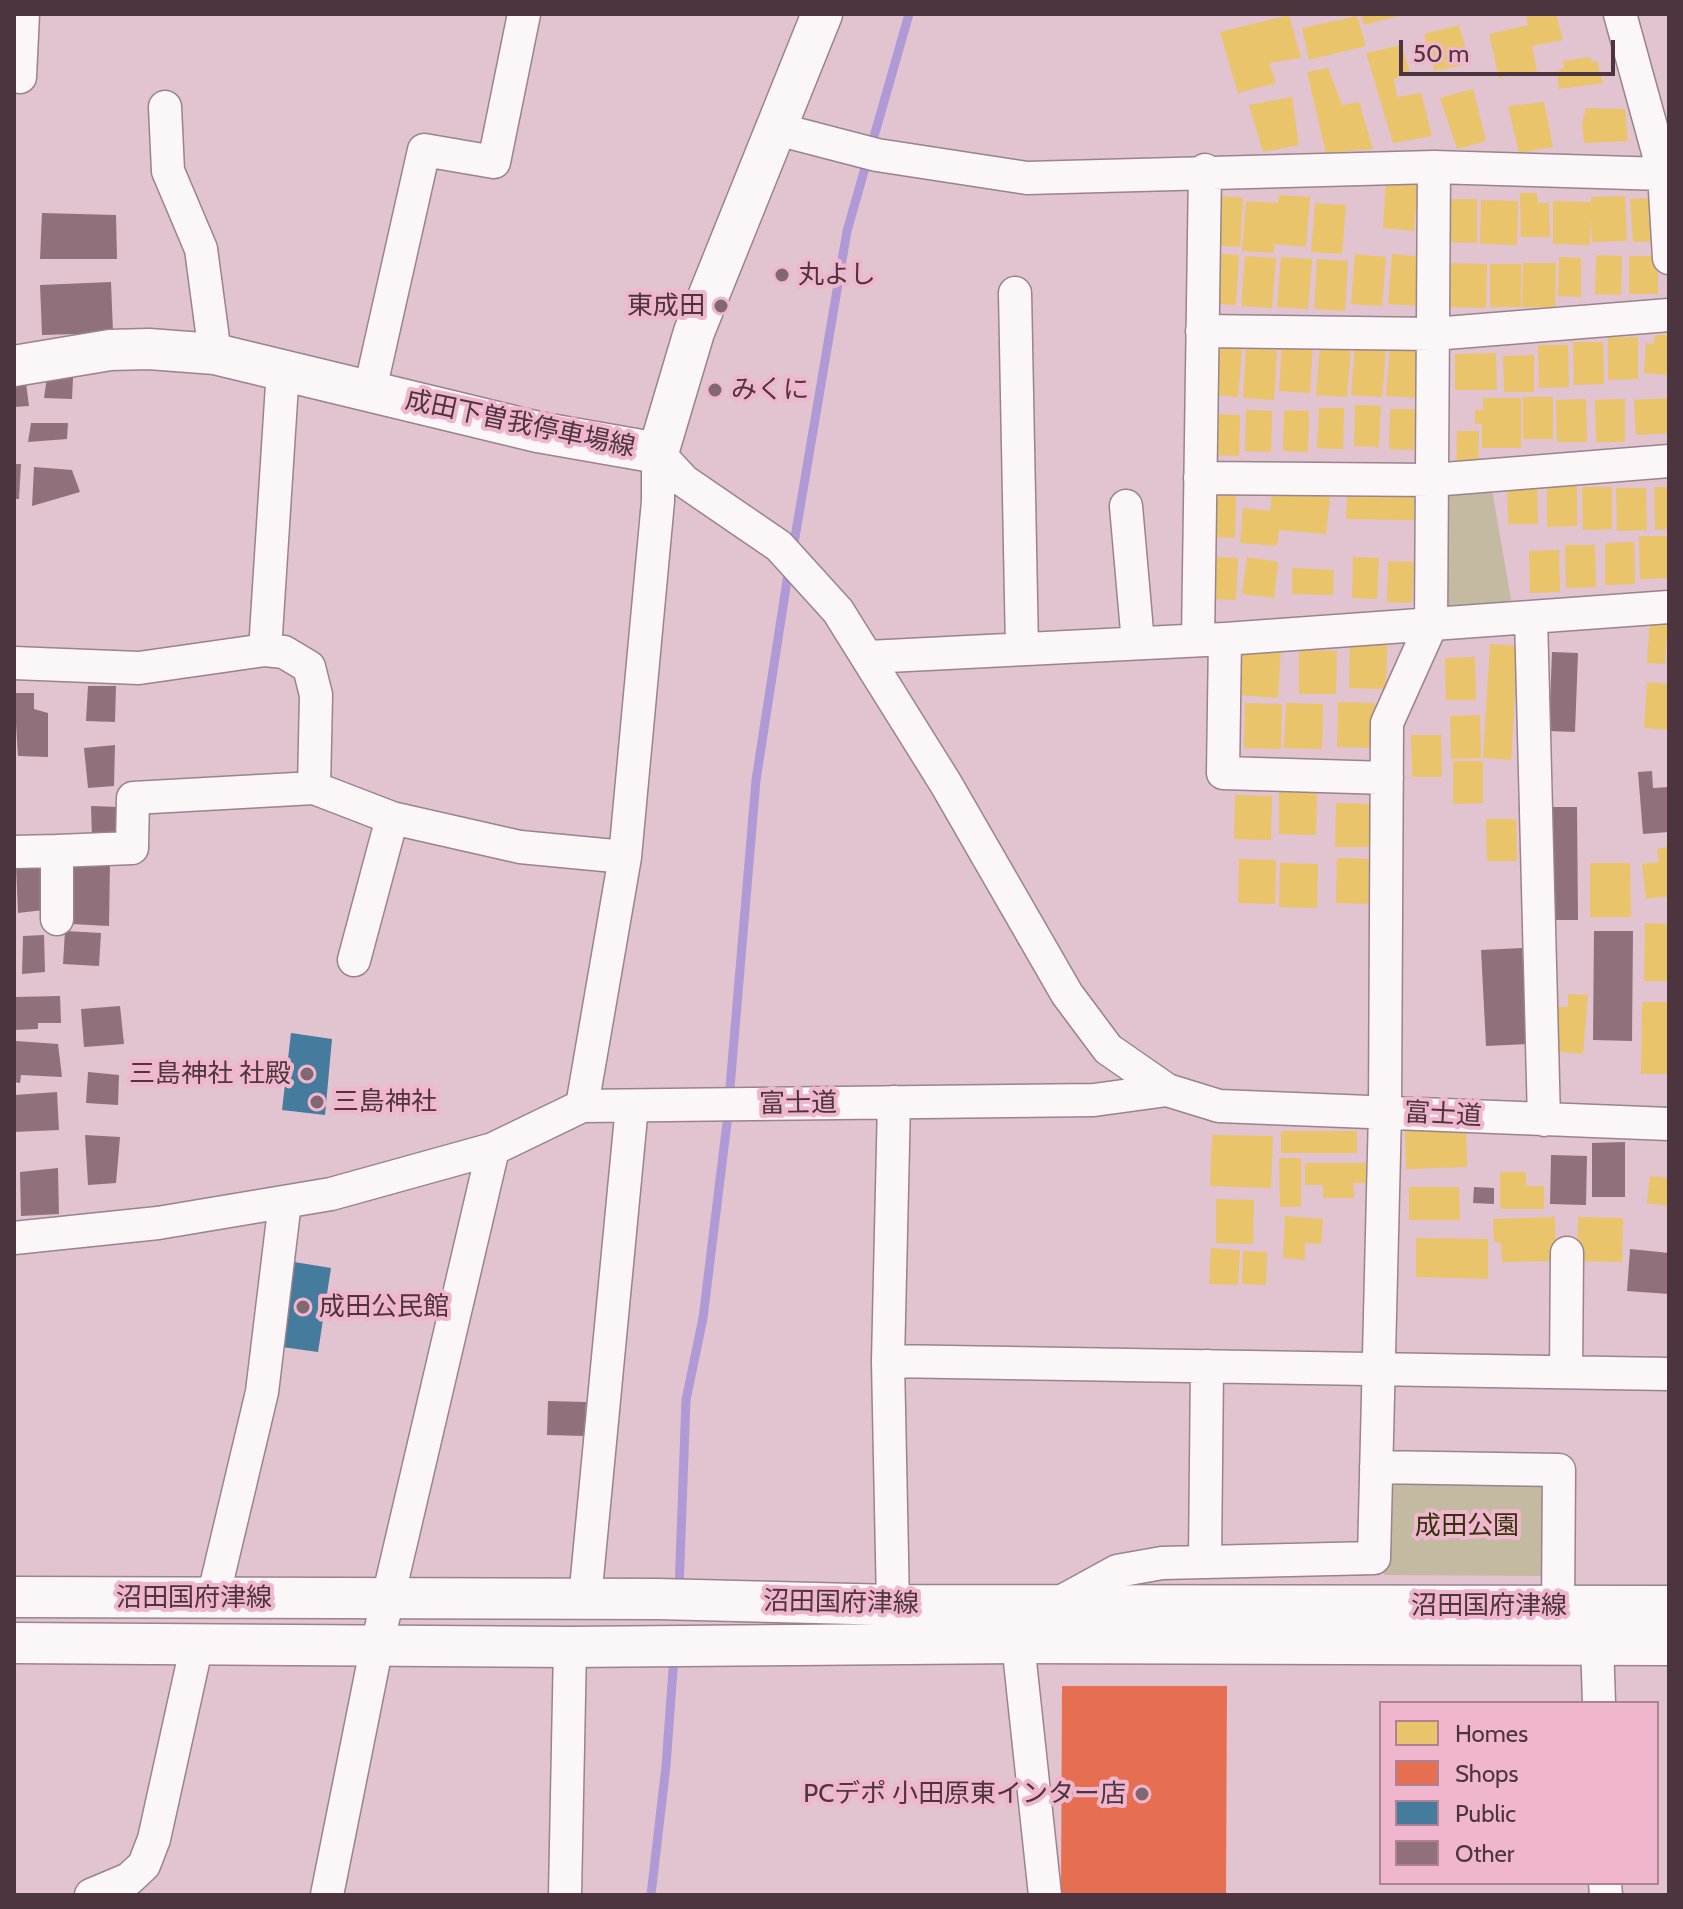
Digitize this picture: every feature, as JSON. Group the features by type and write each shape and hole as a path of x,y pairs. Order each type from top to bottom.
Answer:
{"main road":[{"name":"成田下曽我停車場線","path":"14,366 110,350 149,349 215,354 538,432 658,453 694,332 822,14"},
{"name":"沼田国府津線","path":"14,1597 700,1599 893,1605 1669,1606"},
{"name":"沼田国府津線","path":"14,1643 570,1647 1018,1643 1669,1645"}],"street":[{"path":"20,77 23,14"},
{"path":"370,390 424,150 494,162 524,14"},
{"path":"1620,14 1664,174 1669,258"},
{"path":"165,107 168,171 201,249 215,354"},
{"path":"777,129 869,153 1027,178 1205,170 1434,167 1664,174"},
{"path":"1055,1605 1117,1571 1205,1560 1374,1558 1385,1112 1387,723 1431,625 1434,167"},
{"path":"1205,170 1200,478 1223,773 1387,778"},
{"path":"1015,293 1022,649"},
{"path":"1202,331 1433,334 1669,315"},
{"path":"265,650 283,369"},
{"path":"658,453 684,481 790,557 838,611 1067,994 1108,1049 1167,1090"},
{"path":"14,1238 158,1223 331,1194 493,1149 582,1106 625,857 658,501 658,453"},
{"path":"1200,478 1432,480 1669,461"},
{"path":"1126,506 1138,643"},
{"path":"868,657 1211,639 1669,607"},
{"path":"1531,617 1544,1120"},
{"path":"14,663 139,668 265,650 284,652 309,667 316,695 314,788"},
{"path":"14,852 132,848 133,798 314,788 392,818 520,847 625,857"},
{"path":"354,960 392,818"},
{"path":"57,851 57,919"},
{"name":"富士道","path":"582,1106 1094,1100 1167,1090 1219,1106 1669,1124"},
{"path":"893,1605 888,1361 894,1102"},
{"path":"585,1599 632,1106"},
{"path":"327,1895 377,1645 390,1600 493,1149"},
{"path":"213,1598 262,1392 285,1202"},
{"path":"1566,1372 1567,1253"},
{"path":"888,1361 1669,1374"},
{"path":"1205,1560 1207,1366"},
{"path":"1376,1467 1559,1470 1558,1607"},
{"path":"1018,1643 1045,1895"},
{"path":"1597,1643 1599,1701"},
{"path":"91,1895 94,1891 129,1879 144,1865 154,1839 197,1644"},
{"path":"565,1895 570,1647"}],"path":[{"path":"285,1202 301,1112"}],"green space":[{"path":"1492,490 1512,605 1444,610 1443,493"},
{"name":"成田公園","path":"1385,1476 1549,1478 1549,1576 1384,1575"}],"building: Homes":[{"path":"1361,14 1403,14 1403,15 1364,25"},
{"path":"1526,14 1556,14 1563,40 1532,46 1537,71 1499,78 1489,34 1528,25"},
{"path":"1289,15 1301,58 1269,63 1276,83 1238,93 1220,32"},
{"path":"1357,16 1366,46 1309,60 1302,28"},
{"path":"1459,25 1470,64 1434,71 1424,34"},
{"path":"1401,45 1410,71 1394,79 1397,97 1421,93 1432,136 1393,143 1366,53"},
{"path":"1590,57 1592,62 1597,61 1603,83 1559,89 1557,70 1564,68 1563,61"},
{"path":"1328,68 1342,105 1359,102 1373,149 1326,153 1307,72"},
{"path":"1473,89 1486,141 1457,149 1440,98"},
{"path":"1292,97 1299,145 1263,152 1249,105"},
{"path":"1544,102 1553,147 1519,153 1508,106"},
{"path":"1586,108 1625,109 1628,141 1584,143 1582,123"},
{"path":"1386,179 1418,181 1414,231 1383,228"},
{"path":"1520,193 1537,193 1538,203 1549,203 1550,237 1521,237"},
{"path":"1212,195 1243,198 1240,247 1208,245"},
{"path":"1279,195 1310,197 1306,247 1274,244 1274,253 1242,251 1246,201 1278,203"},
{"path":"1625,196 1627,241 1592,242 1590,217 1590,245 1553,244 1553,201 1591,202 1591,197"},
{"path":"1653,198 1655,241 1633,242 1630,199"},
{"path":"1440,199 1477,199 1477,243 1439,242"},
{"path":"1481,200 1518,201 1517,245 1480,244"},
{"path":"1315,203 1346,205 1342,254 1311,252"},
{"path":"1208,253 1239,255 1236,305 1205,303"},
{"path":"1355,254 1386,257 1382,306 1351,304"},
{"path":"1392,254 1423,257 1419,306 1388,304"},
{"path":"1596,255 1622,256 1621,295 1595,294"},
{"path":"1245,256 1276,258 1272,308 1241,306"},
{"path":"1629,256 1658,256 1658,294 1629,294"},
{"path":"1281,257 1312,259 1308,309 1277,307"},
{"path":"1559,257 1581,258 1581,297 1558,296"},
{"path":"1317,259 1348,261 1345,311 1314,309"},
{"path":"1450,263 1487,264 1486,308 1449,307"},
{"path":"1523,263 1556,263 1555,308 1522,307"},
{"path":"1490,264 1521,264 1521,307 1490,307"},
{"path":"1655,335 1669,335 1669,375 1644,373 1646,343 1654,344"},
{"path":"1608,337 1638,337 1638,379 1608,380"},
{"path":"1282,341 1313,343 1310,393 1279,391"},
{"path":"1573,342 1603,342 1604,384 1574,385"},
{"path":"1211,344 1242,347 1238,397 1207,394"},
{"path":"1320,345 1351,348 1347,397 1316,395"},
{"path":"1355,345 1386,348 1382,397 1351,395"},
{"path":"1538,345 1568,345 1569,387 1539,388"},
{"path":"1390,347 1421,349 1418,398 1386,396"},
{"path":"1246,349 1277,350 1274,400 1243,398"},
{"path":"1496,353 1497,390 1455,390 1455,354"},
{"path":"1534,355 1534,392 1504,392 1503,356"},
{"path":"1523,397 1553,397 1553,439 1523,439"},
{"path":"1483,398 1521,398 1521,448 1482,448 1482,424 1475,424 1475,410 1483,410"},
{"path":"1669,398 1669,433 1636,435 1634,400"},
{"path":"1586,399 1587,442 1557,442 1556,400"},
{"path":"1625,399 1625,442 1596,442 1595,400"},
{"path":"1355,405 1381,406 1379,447 1354,446"},
{"path":"1319,408 1344,408 1343,449 1317,448"},
{"path":"1390,409 1416,409 1414,450 1389,449"},
{"path":"1246,410 1272,411 1271,452 1245,451"},
{"path":"1284,410 1309,411 1308,452 1283,451"},
{"path":"1215,414 1240,415 1239,456 1214,455"},
{"path":"1457,431 1479,431 1478,470 1456,470"},
{"path":"1507,482 1537,482 1538,524 1508,524"},
{"path":"1547,484 1577,484 1577,526 1547,527"},
{"path":"1582,487 1612,487 1612,529 1583,530"},
{"path":"1654,487 1669,487 1669,529 1655,530"},
{"path":"1616,488 1646,488 1647,530 1617,531"},
{"path":"1272,491 1330,497 1326,534 1279,530 1277,546 1240,543 1243,508 1270,511"},
{"path":"1347,491 1414,492 1414,520 1346,519"},
{"path":"1211,495 1236,496 1235,538 1209,537"},
{"path":"1639,536 1669,536 1669,578 1640,579"},
{"path":"1634,542 1635,584 1605,585 1605,543"},
{"path":"1565,545 1595,545 1596,587 1566,588"},
{"path":"1559,550 1560,592 1530,593 1529,551"},
{"path":"1212,557 1238,558 1236,600 1211,599"},
{"path":"1247,557 1278,562 1274,598 1242,594"},
{"path":"1353,557 1379,558 1377,599 1352,598"},
{"path":"1388,561 1414,562 1412,603 1387,602"},
{"path":"1292,568 1334,570 1333,595 1292,594"},
{"path":"1650,616 1668,616 1665,664 1647,663"},
{"path":"1243,643 1281,645 1278,698 1240,695"},
{"path":"1490,644 1518,646 1511,760 1483,758"},
{"path":"1350,645 1387,645 1386,689 1349,688"},
{"path":"1299,650 1337,651 1336,694 1299,694"},
{"path":"1475,657 1476,700 1446,700 1445,658"},
{"path":"1647,682 1669,684 1669,730 1644,728"},
{"path":"1338,702 1375,703 1374,748 1337,747"},
{"path":"1245,703 1282,704 1281,749 1244,748"},
{"path":"1286,703 1323,704 1322,749 1284,748"},
{"path":"1480,715 1481,758 1451,759 1450,716"},
{"path":"1411,735 1441,735 1442,777 1412,777"},
{"path":"1453,761 1483,761 1483,803 1453,804"},
{"path":"1279,790 1317,791 1316,835 1279,834"},
{"path":"1235,795 1272,796 1271,840 1234,839"},
{"path":"1336,803 1374,804 1373,847 1335,847"},
{"path":"1486,819 1516,819 1517,861 1487,861"},
{"path":"1669,847 1669,896 1646,899 1642,864 1659,862 1657,849"},
{"path":"1337,858 1375,859 1374,904 1336,903"},
{"path":"1239,859 1276,860 1275,904 1238,903"},
{"path":"1280,863 1318,864 1317,908 1279,907"},
{"path":"1590,863 1630,863 1631,917 1590,917"},
{"path":"1645,923 1669,924 1669,981 1644,981"},
{"path":"1568,994 1588,995 1583,1054 1546,1051 1549,1006 1568,1007"},
{"path":"1642,1002 1669,1002 1669,1074 1641,1074"},
{"path":"1466,1127 1467,1167 1406,1169 1405,1129"},
{"path":"1281,1131 1357,1131 1357,1153 1281,1153"},
{"path":"1212,1135 1273,1136 1271,1188 1210,1186"},
{"path":"1279,1158 1301,1158 1301,1207 1280,1207"},
{"path":"1305,1163 1375,1163 1375,1183 1353,1183 1354,1198 1323,1198 1323,1185 1305,1185"},
{"path":"1500,1172 1526,1172 1526,1186 1544,1186 1544,1209 1500,1209"},
{"path":"1650,1176 1669,1178 1669,1206 1647,1203"},
{"path":"1409,1187 1459,1187 1460,1220 1409,1220"},
{"path":"1216,1199 1254,1200 1253,1244 1216,1243"},
{"path":"1285,1216 1323,1219 1321,1244 1305,1243 1305,1260 1283,1258"},
{"path":"1555,1217 1556,1261 1502,1262 1501,1243 1494,1242 1493,1219"},
{"path":"1578,1217 1623,1218 1622,1262 1577,1261"},
{"path":"1416,1238 1488,1239 1488,1279 1416,1277"},
{"path":"1211,1248 1240,1250 1238,1285 1209,1284"},
{"path":"1243,1251 1267,1252 1266,1285 1242,1284"}],"building: Shops":[{"path":"1062,1686 1227,1686 1226,1895 1061,1895"}],"building: Public":[{"name":"三島神社 社殿","path":"291,1033 332,1039 325,1115 282,1110"},
{"name":"成田公民館","path":"288,1261 331,1268 318,1352 275,1346"}],"building: Other":[{"path":"42,213 116,215 117,259 40,259"},
{"path":"111,282 113,333 42,335 40,285"},
{"path":"47,377 73,378 72,399 44,398"},
{"path":"14,383 26,383 29,406 14,407"},
{"path":"31,423 68,423 67,439 28,442"},
{"path":"14,464 21,464 19,499 14,499"},
{"path":"34,467 72,470 80,492 32,506"},
{"path":"1552,652 1578,653 1575,732 1549,731"},
{"path":"88,686 116,686 115,722 86,721"},
{"path":"14,693 34,693 34,709 48,713 48,757 18,756"},
{"path":"115,745 114,786 88,788 84,748"},
{"path":"1652,771 1653,788 1669,787 1669,832 1643,834 1638,772"},
{"path":"91,806 118,807 115,837 92,838"},
{"path":"1552,807 1577,807 1578,920 1553,920"},
{"path":"74,861 110,862 109,926 72,924"},
{"path":"42,865 44,910 18,913 16,866"},
{"path":"65,931 101,933 99,966 63,964"},
{"path":"1594,931 1633,931 1632,1041 1593,1040"},
{"path":"44,935 45,972 22,974 23,936"},
{"path":"1522,948 1528,1044 1486,1046 1481,950"},
{"path":"60,996 61,1023 38,1023 38,1029 14,1030 14,997"},
{"path":"120,1006 124,1044 84,1047 81,1009"},
{"path":"16,1041 58,1044 62,1077 21,1075 20,1083 14,1082"},
{"path":"88,1072 119,1075 118,1105 86,1103"},
{"path":"57,1092 59,1130 14,1132 14,1095"},
{"path":"85,1135 120,1137 116,1183 88,1185"},
{"path":"1625,1142 1625,1197 1592,1197 1592,1143"},
{"path":"1551,1155 1587,1156 1586,1205 1550,1204"},
{"path":"58,1168 59,1214 21,1216 20,1172"},
{"path":"1474,1187 1494,1188 1494,1204 1473,1203"},
{"path":"1630,1249 1669,1253 1669,1294 1627,1291"},
{"path":"548,1401 586,1402 584,1436 547,1435"}],"waterway":[{"path":"793,549 847,231 909,14"},
{"path":"679,1590 686,1400 703,1318 727,1123 756,780 789,568"},
{"path":"651,1895 666,1766 674,1656"}],"place":[{"name":"丸よし","path":"782,275"},
{"name":"東成田","path":"721,306"},
{"name":"みくに","path":"715,390"},
{"name":"三島神社 社殿","path":"307,1074"},
{"name":"三島神社","path":"317,1102"},
{"name":"成田公民館","path":"303,1307"},
{"name":"PCデポ 小田原東インター店","path":"1142,1794"}]}
